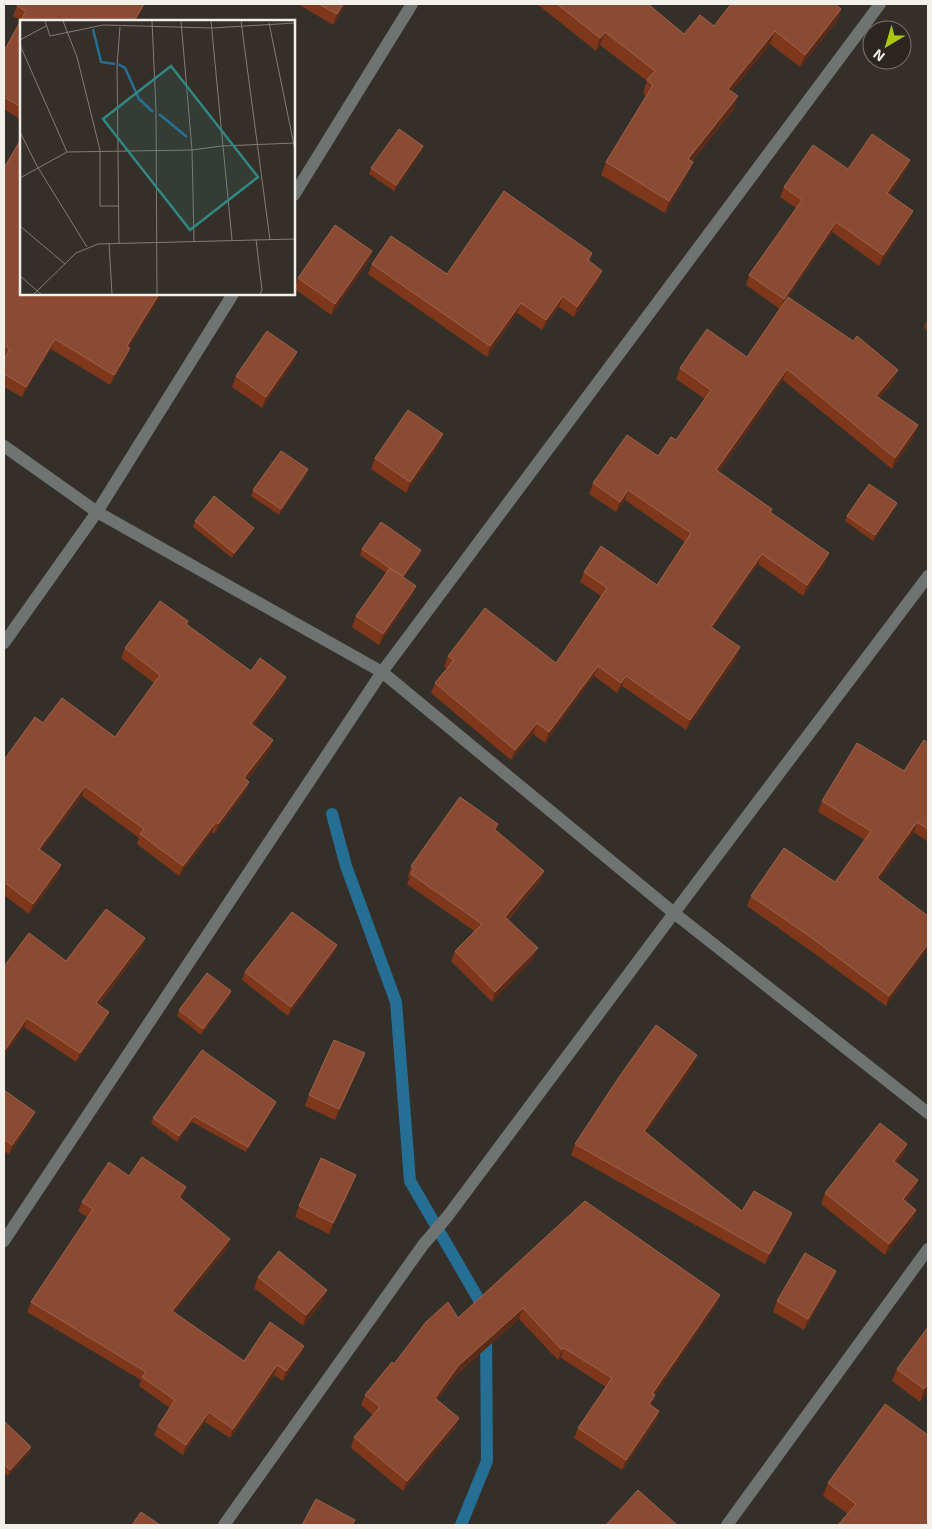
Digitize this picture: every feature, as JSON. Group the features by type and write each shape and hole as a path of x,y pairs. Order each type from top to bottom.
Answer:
{"street":[{"path":"295,193 412,4"},
{"path":"4,1241 382,672 880,4"},
{"path":"4,643 97,512 232,295"},
{"path":"4,446 97,512 382,672 674,912 928,1113"},
{"path":"224,1525 423,1245 928,576"},
{"path":"727,1525 928,1249"}],"building":[{"path":"18,4 144,4 135,20 21,20 26,11 17,6"},
{"path":"319,4 343,4 337,14"},
{"path":"557,4 648,4 684,34 700,15 714,26 731,4 835,4 841,9 805,55 775,31 728,89 738,96 688,159 693,162 669,201 606,162 653,85 647,80 655,71 605,32 600,38"},
{"path":"20,22 20,106 4,97 4,51"},
{"path":"399,129 423,146 396,185 371,168"},
{"path":"872,134 910,160 887,193 913,211 883,255 836,222 784,299 749,275 802,200 784,187 813,145 848,169"},
{"path":"20,141 20,295 158,295 127,346 130,348 114,375 55,339 26,387 4,374 4,360 10,349 4,345 4,168"},
{"path":"504,191 592,253 588,260 602,271 577,307 563,296 546,320 521,303 490,346 372,264 391,236 447,274"},
{"path":"335,225 372,251 335,304 298,278"},
{"path":"788,297 853,341 857,336 898,370 876,396 918,425 895,458 787,369 716,470 772,509 770,512 829,553 807,585 762,554 711,627 740,647 690,720 626,676 621,683 598,666 549,732 537,723 515,750 435,683 454,660 448,656 485,608 556,663 607,588 584,572 601,546 657,585 691,533 628,490 620,502 593,483 627,435 658,456 671,437 676,440 711,390 680,368 707,329 747,357"},
{"path":"267,331 297,352 266,397 236,376"},
{"path":"408,410 443,434 410,482 375,458"},
{"path":"281,451 308,469 281,509 253,490"},
{"path":"869,484 897,503 875,535 847,516"},
{"path":"214,496 254,528 234,553 195,521"},
{"path":"381,522 421,550 403,576 362,549"},
{"path":"390,568 416,586 383,634 356,616"},
{"path":"160,601 188,621 186,624 251,671 260,658 286,677 251,724 273,740 244,778 249,782 218,824 216,822 183,866 140,834 144,829 85,786 39,849 61,865 33,904 4,882 4,760 35,717 43,723 62,698 115,737 160,675 125,648"},
{"path":"924,740 928,743 928,829 917,822 877,878 928,916 928,944 889,996 812,938 751,896 784,848 835,882 871,831 822,801 857,743 904,771"},
{"path":"460,797 498,824 494,829 544,871 505,917 538,948 495,992 455,951 482,924 411,874 414,868 411,866"},
{"path":"106,909 145,938 96,1003 109,1012 80,1053 27,1018 4,1051 4,964 29,933 66,961"},
{"path":"292,912 337,945 291,1007 245,972"},
{"path":"207,973 231,991 203,1029 179,1010"},
{"path":"656,1025 697,1055 644,1131 742,1211 754,1191 792,1213 769,1254 575,1144"},
{"path":"334,1040 365,1053 339,1109 309,1095"},
{"path":"202,1050 276,1102 248,1147 194,1116 179,1136 153,1118"},
{"path":"4,1090 35,1112 12,1145 4,1139"},
{"path":"880,1123 907,1144 894,1161 918,1180 903,1199 916,1210 889,1244 825,1193"},
{"path":"142,1157 186,1187 179,1197 230,1239 172,1311 244,1361 270,1322 304,1346 286,1371 277,1365 233,1429 209,1412 186,1445 158,1426 175,1400 142,1377 146,1372 31,1302 93,1209 82,1202 109,1162 129,1176"},
{"path":"321,1158 356,1175 333,1223 299,1206"},
{"path":"585,1201 720,1295 652,1394 655,1395 649,1404 659,1411 626,1460 578,1428 612,1378 564,1348 562,1350 523,1308 458,1366 435,1398 459,1418 407,1481 354,1437 380,1407 365,1395 392,1362 394,1364 426,1322 448,1302 458,1318"},
{"path":"279,1251 327,1290 306,1315 258,1277"},
{"path":"805,1253 836,1271 808,1319 777,1301"},
{"path":"928,1327 928,1384 924,1389 897,1369"},
{"path":"885,1404 928,1435 928,1525 838,1525 856,1504 828,1483"},
{"path":"4,1421 31,1447 10,1470 4,1464"},
{"path":"638,1490 677,1525 606,1525"},
{"path":"316,1499 355,1520 352,1525 302,1525"},
{"path":"141,1512 160,1525 132,1525"}],"waterway":[{"path":"332,814 346,866 396,1002 410,1181 486,1312"},
{"path":"461,1525 487,1461 486,1332"}]}
